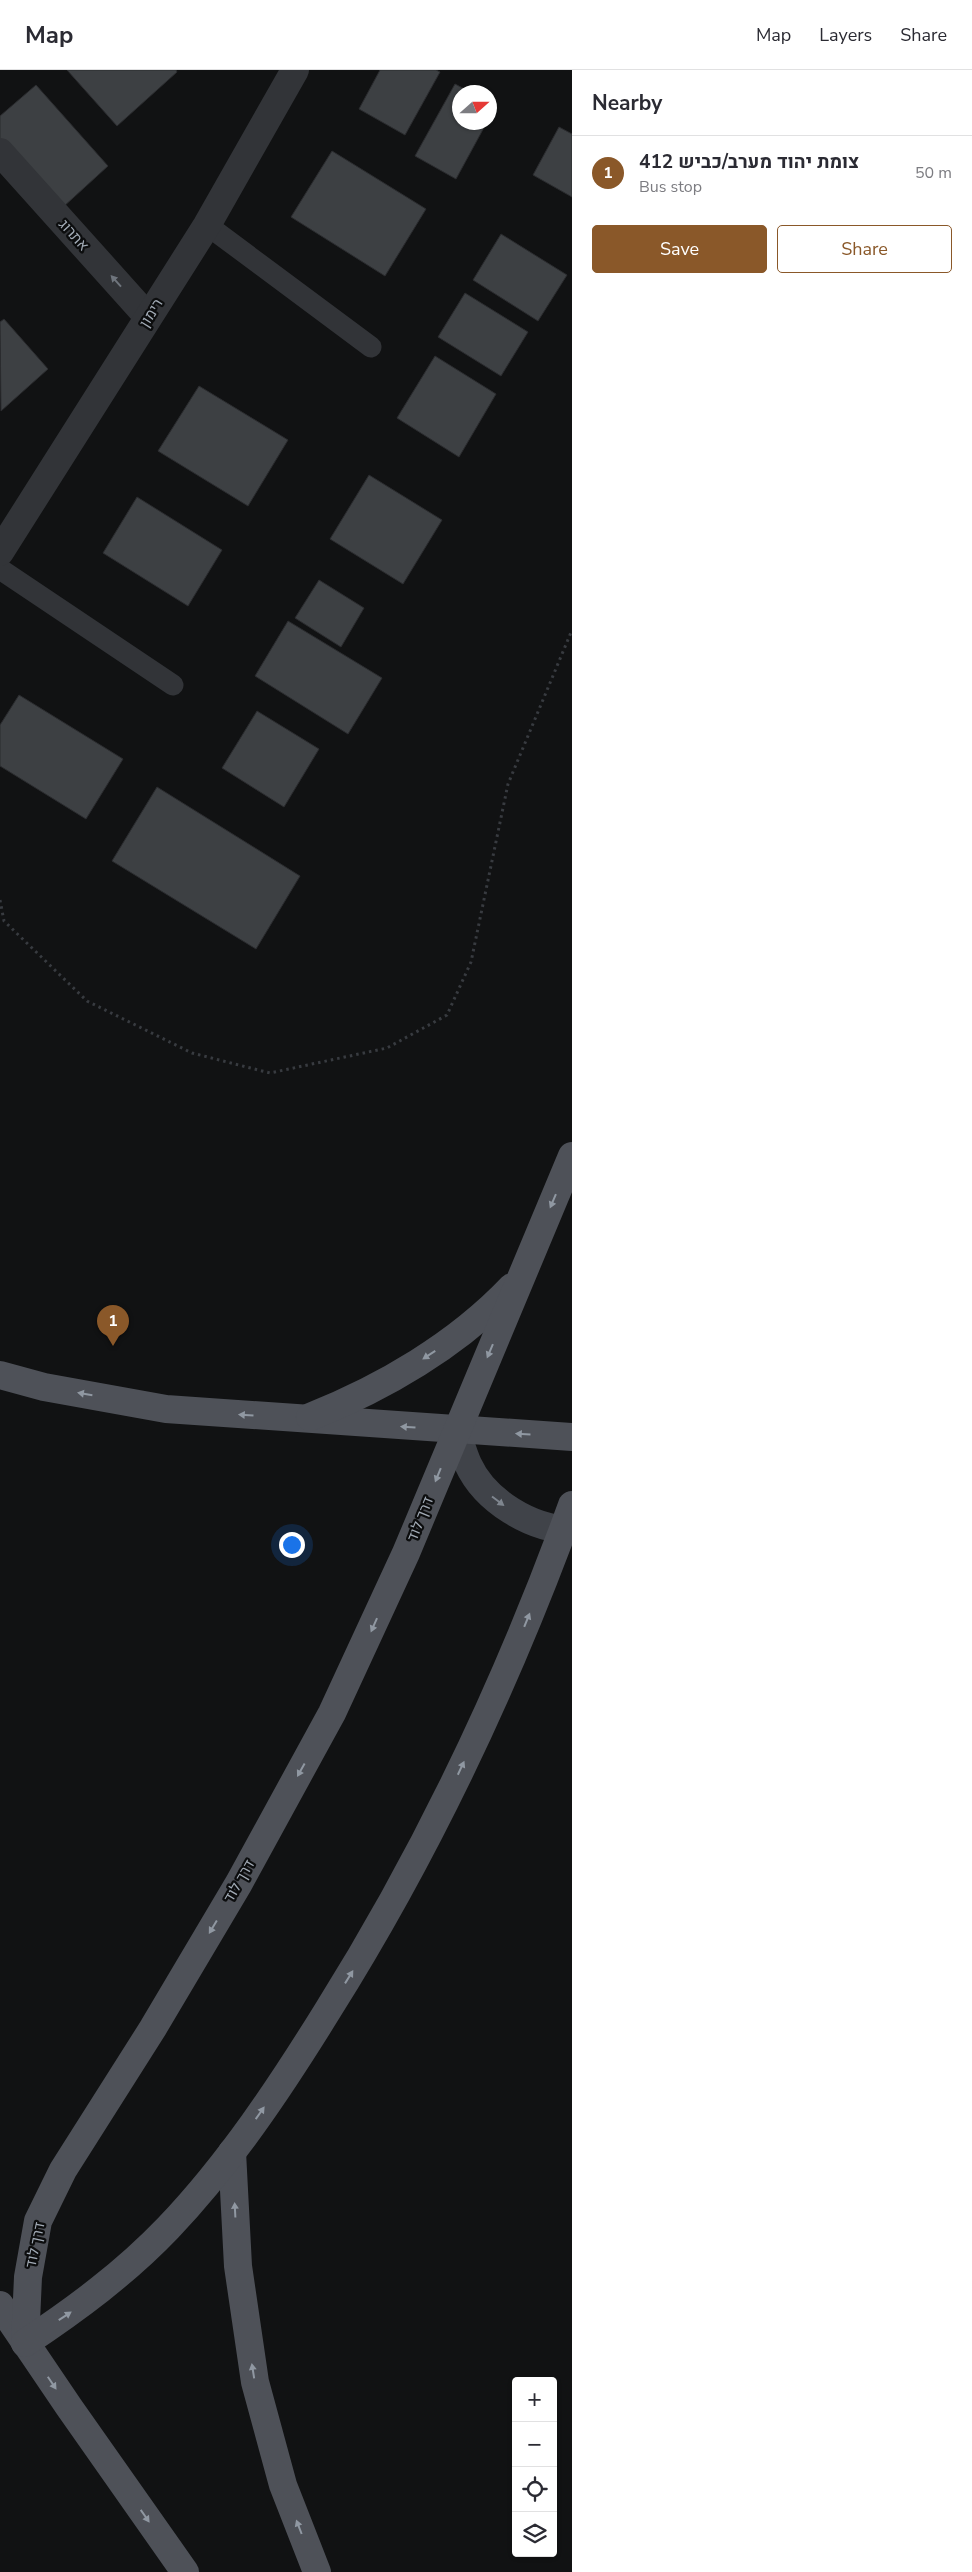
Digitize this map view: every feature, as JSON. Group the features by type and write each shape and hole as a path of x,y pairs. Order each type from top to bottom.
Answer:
{"main road":[{"name":"דרך לוד","path":"25,2343 28,2277 38,2221 63,2170 153,2028 239,1883 332,1713 402,1562 572,1156"},
{"path":"305,1419 362,1394 426,1356 488,1310 520,1279"},
{"path":"0,1375 44,1386 166,1409 572,1437"},
{"path":"25,2343 75,2310 119,2274 168,2228 232,2152 295,2064 375,1936 441,1812 499,1689 569,1522"},
{"path":"232,2152 238,2266 255,2382 283,2485 317,2572"},
{"path":"0,2305 185,2572"}],"street":[{"name":"רימון","path":"0,552 207,225 296,70"},
{"name":"אתרוג","path":"0,152 148,317"},
{"path":"456,1430 468,1465 494,1499 524,1518 569,1522"}],"lane":[{"path":"207,225 371,347"},
{"path":"0,569 173,684"}],"path":[{"path":"0,900 4,921 86,1001 192,1053 270,1073 387,1048 447,1015 471,962 508,784 572,630"}],"building":[{"path":"67,70 176,70 177,72 117,126"},
{"path":"380,70 436,70 440,72 405,135 359,109"},
{"path":"36,85 108,166 62,208 0,138 0,116"},
{"path":"452,89 452,130 483,130 456,179 415,156"},
{"path":"559,127 572,134 572,197 533,175"},
{"path":"332,151 426,209 385,276 291,217"},
{"path":"501,234 567,275 538,321 473,280"},
{"path":"465,293 528,332 501,376 438,337"},
{"path":"4,319 48,369 1,411 0,322"},
{"path":"435,356 496,394 459,457 397,418"},
{"path":"199,386 288,440 248,506 158,451"},
{"path":"369,475 442,520 403,584 330,539"},
{"path":"137,497 222,550 188,606 103,553"},
{"path":"319,580 364,608 341,647 295,618"},
{"path":"288,621 382,678 348,734 255,676"},
{"path":"19,695 123,759 86,819 0,766 0,725"},
{"path":"257,711 319,749 284,807 222,768"},
{"path":"157,787 300,876 256,949 112,861"}],"place":[{"name":"צומת יהוד מערב/כביש 412","path":"113,1346"}]}
